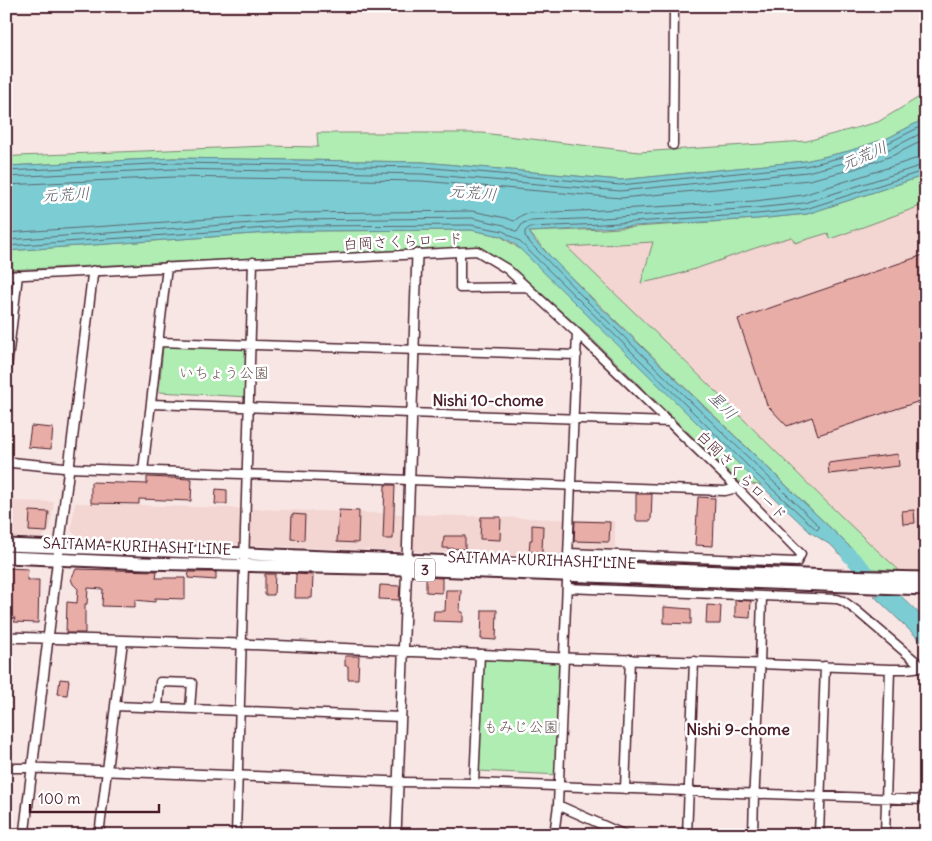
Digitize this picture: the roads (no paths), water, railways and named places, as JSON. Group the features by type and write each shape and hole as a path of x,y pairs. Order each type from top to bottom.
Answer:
{"main road":[{"name":"SAITAMA-KURIHASHI LINE","path":"6,545 244,560 407,565 568,577 926,589"},
{"name":"SAITAMA-KURIHASHI LINE","path":"6,557 143,563 244,560"},
{"name":"SAITAMA-KURIHASHI LINE","path":"568,577 832,576 926,578"}],"street":[{"path":"673,145 674,6"},
{"name":"白岡さくらロード","path":"6,276 477,251 507,269 578,333 737,488 801,554 797,562 568,553"},
{"path":"460,252 460,288 527,287"},
{"path":"396,835 417,254"},
{"path":"236,835 253,262"},
{"path":"143,472 167,267"},
{"path":"24,835 93,271"},
{"path":"6,376 8,345 18,275"},
{"path":"554,835 559,786 578,333"},
{"path":"158,342 577,355"},
{"path":"151,404 670,422"},
{"path":"6,462 143,472 726,491 737,488"},
{"path":"568,577 762,596 837,599 857,611 924,668"},
{"path":"753,835 762,596"},
{"path":"6,637 403,650 564,658 890,669 924,668"},
{"path":"100,835 123,641"},
{"path":"474,783 480,654"},
{"path":"625,788 630,659"},
{"path":"687,835 694,661"},
{"path":"819,835 825,666"},
{"path":"884,835 890,669"},
{"path":"158,707 160,682 192,683 190,709"},
{"path":"115,706 401,716"},
{"path":"6,768 625,788 926,800"},
{"path":"558,805 626,835"}],"water":[{"name":"元荒川","path":"926,118 926,175 807,214 757,219 529,232 535,241 591,298 873,569 855,570 832,546 810,532 515,244 501,236 471,230 297,231 6,251 6,166 174,158 423,162 620,180 805,161 849,151 888,138"},
{"path":"874,596 902,597 926,620 926,646"}],"waterway":[{"name":"星川","path":"849,555 926,632"}],"district":[{"name":"Nishi 10-chome","path":"488,400"},
{"name":"Nishi 9-chome","path":"738,729"}],"park label":[{"name":"いちょう公園","path":"224,372"},
{"name":"もみじ公園","path":"521,726"}]}
